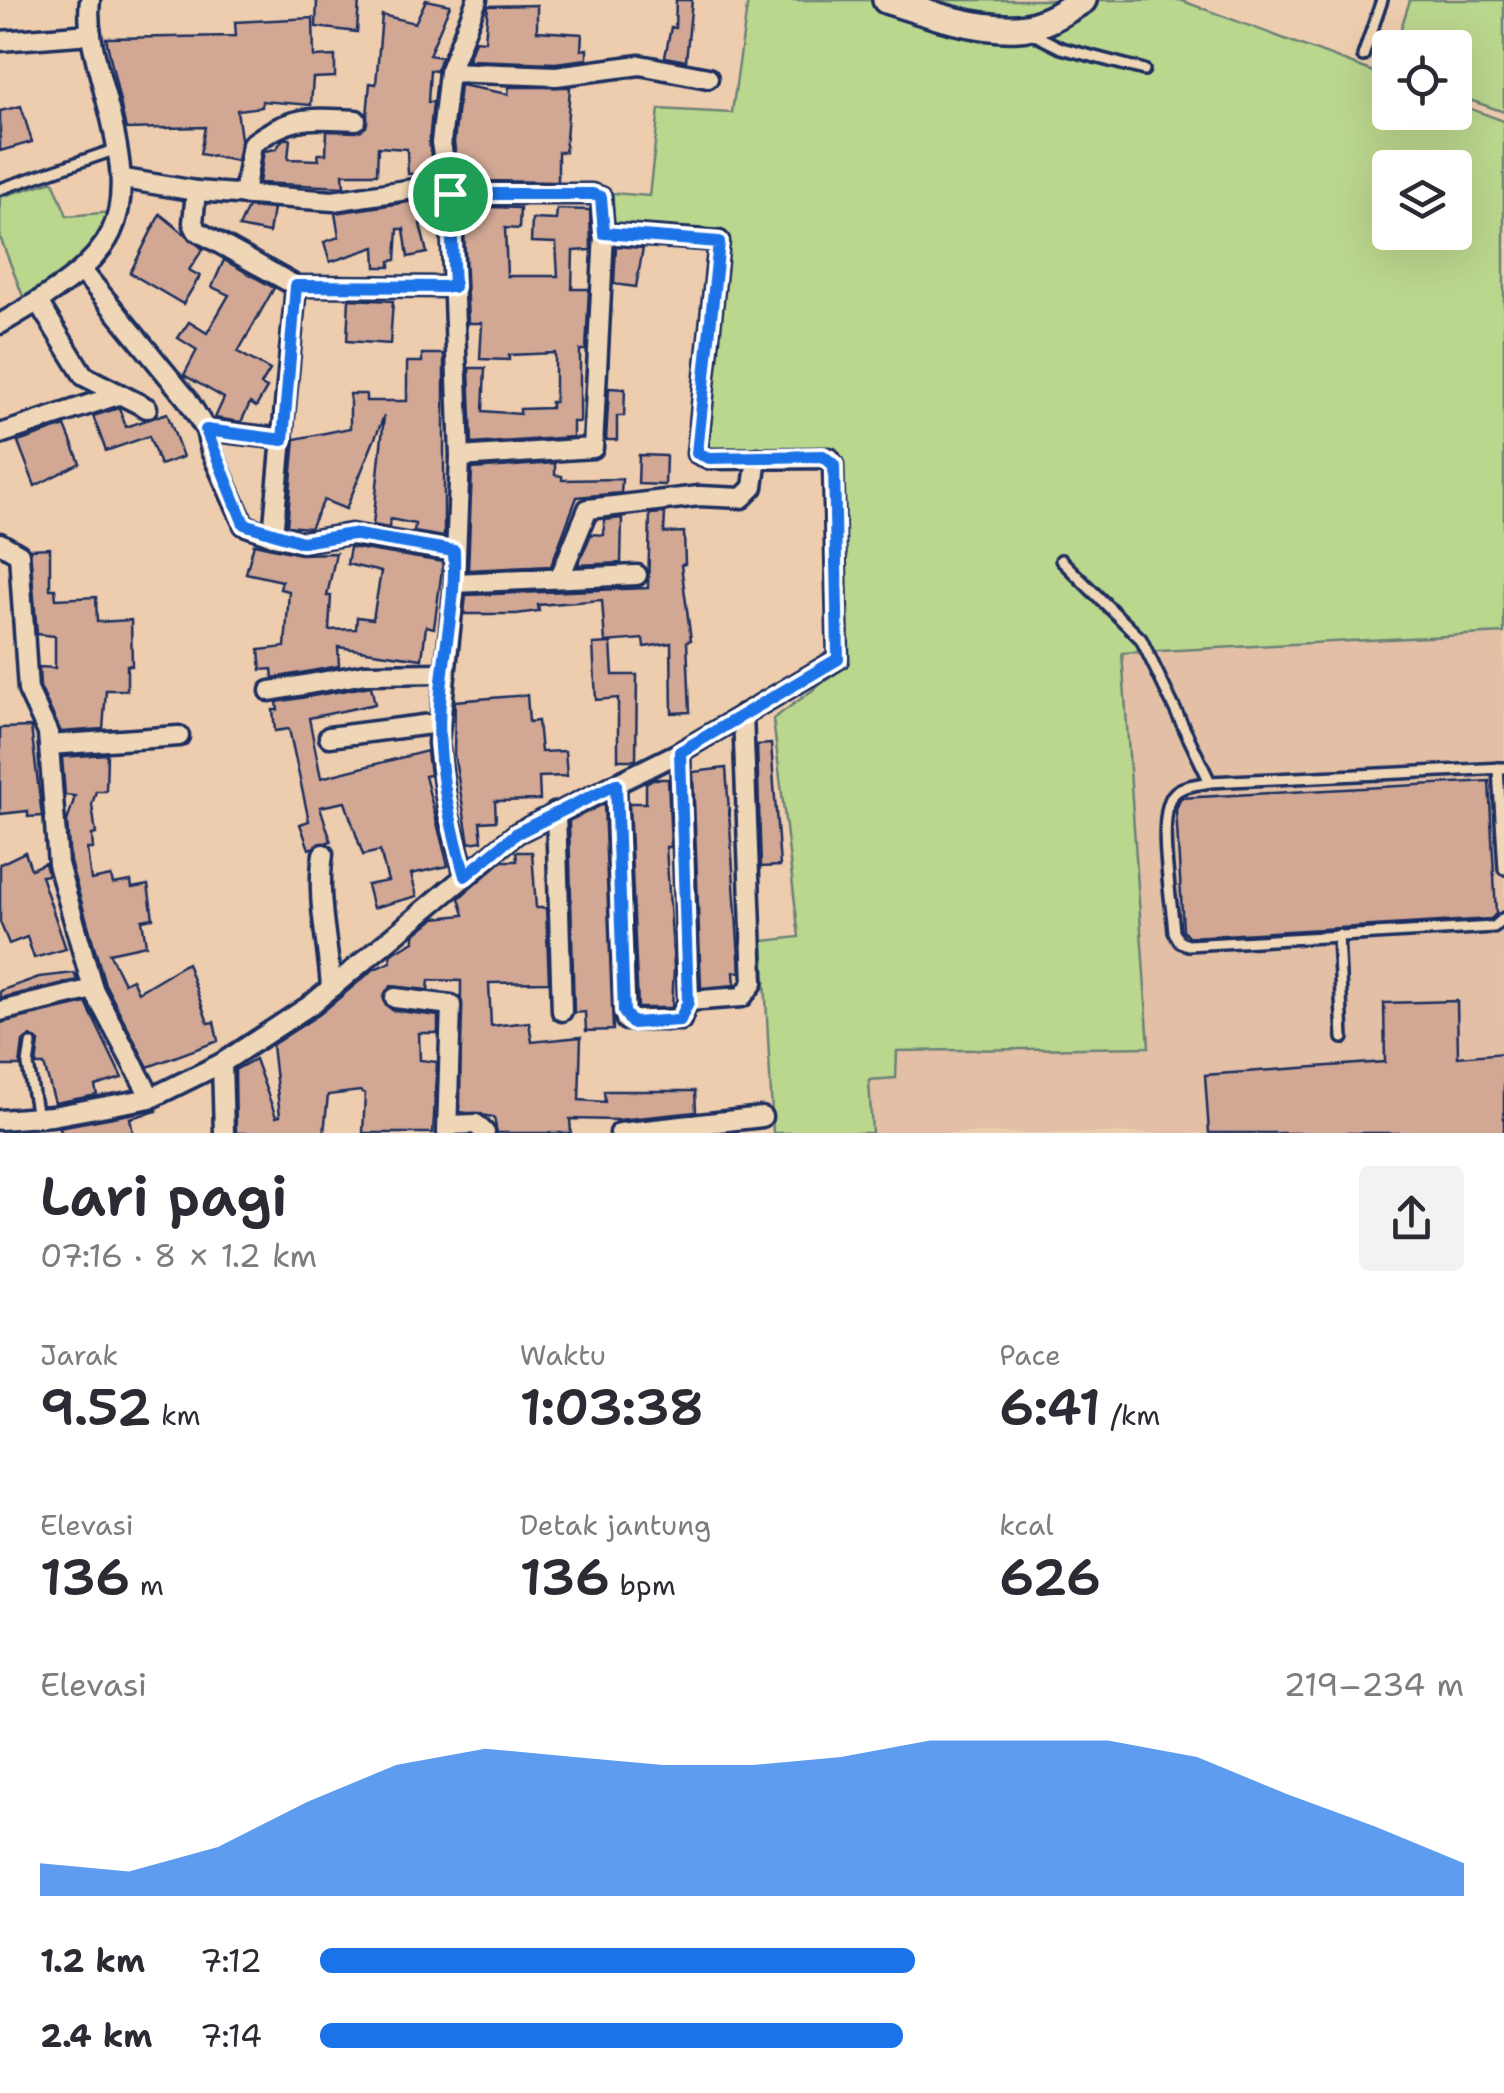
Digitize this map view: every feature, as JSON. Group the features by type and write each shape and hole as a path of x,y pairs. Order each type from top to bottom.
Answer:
{"street":[{"path":"0,324 83,272 115,225 124,179 92,34 90,0"},
{"path":"465,876 448,814 439,723 455,583 460,457 454,287 442,142 449,72 477,0"},
{"path":"886,0 968,22 1019,28 1050,19 1083,0"},
{"path":"0,41 92,34"},
{"path":"449,72 556,76 640,65 708,78"},
{"path":"244,196 252,144 276,126 300,118 356,120"},
{"path":"124,179 196,191 333,201 448,189 601,197 604,233 596,443 590,450 460,457"},
{"path":"196,191 192,224 196,231 296,286 454,287"},
{"path":"0,1120 47,1122 150,1098 222,1064 267,1037 331,987 517,833 680,752 838,659 834,465 823,456 709,458 697,453 719,242 604,233"},
{"path":"83,272 187,399 206,430 244,524 302,542 352,534 454,551"},
{"path":"273,536 296,286"},
{"path":"38,302 84,376 147,408"},
{"path":"0,434 118,394"},
{"path":"206,430 283,440"},
{"path":"560,578 588,509 699,496 742,498 753,487 758,458"},
{"path":"0,543 20,554 28,690 44,721 49,745 58,864 93,988 150,1098"},
{"path":"455,583 637,575"},
{"path":"270,691 365,674 443,673"},
{"path":"688,1002 742,997 754,983 742,714"},
{"path":"329,738 439,723"},
{"path":"49,745 178,736"},
{"path":"616,784 624,1012 632,1023 680,1020 688,1002 680,752"},
{"path":"556,812 562,1011"},
{"path":"323,854 318,888 331,987"},
{"path":"0,1011 44,1007 93,988"},
{"path":"394,998 451,1005 448,1129 476,1124 484,1133"},
{"path":"222,1064 224,1133"},
{"path":"620,1133 762,1117"}],"lane":[{"path":"1363,56 1382,0"},
{"path":"1019,28 1061,48 1144,70"},
{"path":"0,188 120,148"},
{"path":"1060,560 1142,640 1210,782"},
{"path":"1504,869 1501,768 1210,782 1182,788 1171,797 1166,822 1174,932 1180,942 1198,946 1494,926 1504,918"},
{"path":"1338,935 1343,1038"},
{"path":"31,1044 28,1064 47,1122"}],"shaded area":[{"path":"1504,633 1504,1133 872,1133 869,1079 896,1078 896,1051 1149,1046 1122,653"}],"green space":[{"path":"748,0 1180,0 1372,71 1372,130 1472,130 1472,109 1504,121 1504,633 1122,653 1149,1047 897,1051 896,1078 869,1080 872,1133 773,1133 763,941 799,937 773,719 846,666 830,450 704,453 725,232 611,226 613,193 649,196 659,109 732,113"},
{"path":"1410,0 1504,0 1504,112 1472,101 1472,30 1400,30"},
{"path":"53,181 67,216 113,212 80,269 24,299 0,237 0,197"}],"building":[{"path":"317,0 359,0 357,32 316,27"},
{"path":"426,0 450,5 429,55 441,57 436,71 430,70 428,102 433,102 429,142 434,173 408,174 407,149 378,147 377,174 343,174 344,187 259,183 264,151 276,149 283,139 290,139 288,159 319,160 318,154 326,154 327,131 356,132 366,127 370,83 376,84 382,15 415,23"},
{"path":"676,0 692,0 686,61 665,57 671,27 675,28"},
{"path":"537,5 537,31 582,34 581,50 587,49 587,59 555,63 468,60 475,40 485,41 488,6"},
{"path":"313,18 314,57 335,56 335,77 313,78 311,105 262,101 262,107 237,110 241,139 237,161 200,154 205,127 126,129 106,38 236,36 235,22"},
{"path":"460,85 508,94 509,87 570,87 565,152 558,152 558,182 482,181 460,176 454,143"},
{"path":"21,106 32,142 0,151 0,111"},
{"path":"436,198 439,221 420,224 427,253 408,257 404,229 398,229 396,260 390,261 390,267 376,267 375,247 330,262 324,242 339,237 335,213"},
{"path":"463,206 520,208 519,229 505,228 507,276 558,276 556,243 531,242 532,219 556,220 557,209 590,210 591,250 573,251 572,289 589,289 586,350 580,350 580,422 573,422 573,437 472,444 469,368 485,368 483,411 520,414 520,409 551,408 551,402 555,402 555,353 509,355 509,360 480,359 482,323 468,323"},
{"path":"248,207 273,209 269,233 239,227"},
{"path":"160,214 203,249 189,270 200,276 183,304 130,273"},
{"path":"616,246 643,248 636,287 614,284"},
{"path":"224,260 274,288 238,352 270,370 261,385 267,388 256,407 250,403 241,422 215,418 224,398 184,375 197,350 178,338 189,322 207,333 229,295 212,287"},
{"path":"349,299 393,301 390,344 347,341"},
{"path":"422,354 444,354 444,537 414,532 415,524 390,519 389,528 373,525 384,416 346,509 324,500 310,528 287,526 295,439 350,428 350,394 366,394 366,401 407,401 407,362 422,362"},
{"path":"609,388 625,389 624,416 617,416 617,440 606,440"},
{"path":"119,408 126,427 167,413 183,457 160,465 149,436 106,451 93,416"},
{"path":"65,426 80,463 35,486 18,442"},
{"path":"639,455 666,456 665,485 638,484"},
{"path":"555,463 555,475 562,476 562,480 622,479 621,493 577,497 551,566 468,570 472,469"},
{"path":"665,513 664,533 684,532 685,564 681,565 691,640 687,641 690,712 672,713 671,643 644,647 643,639 605,642 602,600 538,605 539,611 516,614 464,614 466,595 648,588 650,514"},
{"path":"622,518 621,563 578,565 591,534 604,535 604,520"},
{"path":"254,544 300,554 336,553 327,596 331,596 329,630 356,629 357,617 373,619 381,572 347,564 350,547 443,562 434,628 426,626 422,659 338,647 339,666 273,678 272,669 261,670 259,650 285,647 289,591 280,589 282,581 246,573"},
{"path":"50,548 50,589 55,589 56,599 96,597 97,622 131,620 132,666 127,665 127,690 106,690 103,729 61,732 40,687 39,667 55,668 55,636 37,634 30,549"},
{"path":"611,643 613,675 637,675 636,760 618,760 618,698 596,700 593,644"},
{"path":"371,686 375,704 309,718 321,778 427,751 430,775 425,776 448,866 411,874 417,896 373,908 367,885 388,881 380,851 363,855 345,802 320,807 331,841 309,849 300,824 309,821 289,729 275,731 273,710 278,710 277,702"},
{"path":"527,695 529,722 538,721 541,752 565,751 567,776 539,777 540,800 495,801 496,821 480,822 482,841 469,843 454,754 455,701"},
{"path":"31,727 42,816 28,817 28,811 0,814 0,728"},
{"path":"771,744 780,866 761,867 757,745"},
{"path":"107,754 106,791 96,791 92,805 96,834 92,835 93,849 87,849 91,880 111,876 113,884 131,881 132,888 148,885 153,918 142,920 146,945 109,953 124,983 132,979 138,992 187,963 208,1023 214,1022 218,1041 148,1067 105,984 70,862 67,822 75,796 65,795 62,757"},
{"path":"726,768 740,972 734,972 735,985 701,988 693,772"},
{"path":"668,779 671,847 666,847 674,967 672,1008 638,1008 629,803 646,803 646,783"},
{"path":"1489,781 1496,914 1491,919 1189,937 1183,930 1176,809 1181,798"},
{"path":"604,804 613,1030 586,1031 585,1012 574,1013 569,821"},
{"path":"25,852 31,869 45,863 48,875 41,876 66,949 34,958 27,937 9,944 0,922 0,864"},
{"path":"516,852 532,852 536,908 546,908 549,982 489,983 491,1026 529,1022 532,1042 581,1037 579,1100 605,1102 604,1091 695,1091 696,1112 618,1120 570,1119 571,1133 497,1133 494,1117 460,1112 461,981 429,980 428,990 391,986 383,997 392,1010 438,1016 438,1033 419,1033 420,1060 437,1062 433,1133 363,1133 365,1094 360,1091 328,1095 324,1133 236,1133 235,1070 255,1059 276,1117 280,1116 272,1045 320,1014 374,969 391,962 390,955 414,941 414,935 435,918 464,915 459,898 502,861 517,861"},
{"path":"74,973 77,980 0,998 0,991 39,977"},
{"path":"1457,1001 1458,1057 1504,1053 1504,1133 1209,1133 1205,1075 1385,1062 1384,1003"},
{"path":"86,1003 122,1078 95,1086 97,1095 55,1103 44,1065 36,1065 39,1042 31,1036 23,1042 20,1066 0,1066 0,1023"},
{"path":"157,1109 130,1118 133,1133 62,1133 59,1127"}],"route":[{"path":"450,194 592,194 601,197 604,204 604,233 719,242 697,453 709,458 823,456 834,465 838,659 680,752 688,1002 685,1017 680,1020 626,1020 616,784 517,833 465,876 448,814 438,743 440,693 455,583 454,551 352,534 302,542 244,524 211,450 206,430 283,440 296,286 454,287 450,194"}]}
